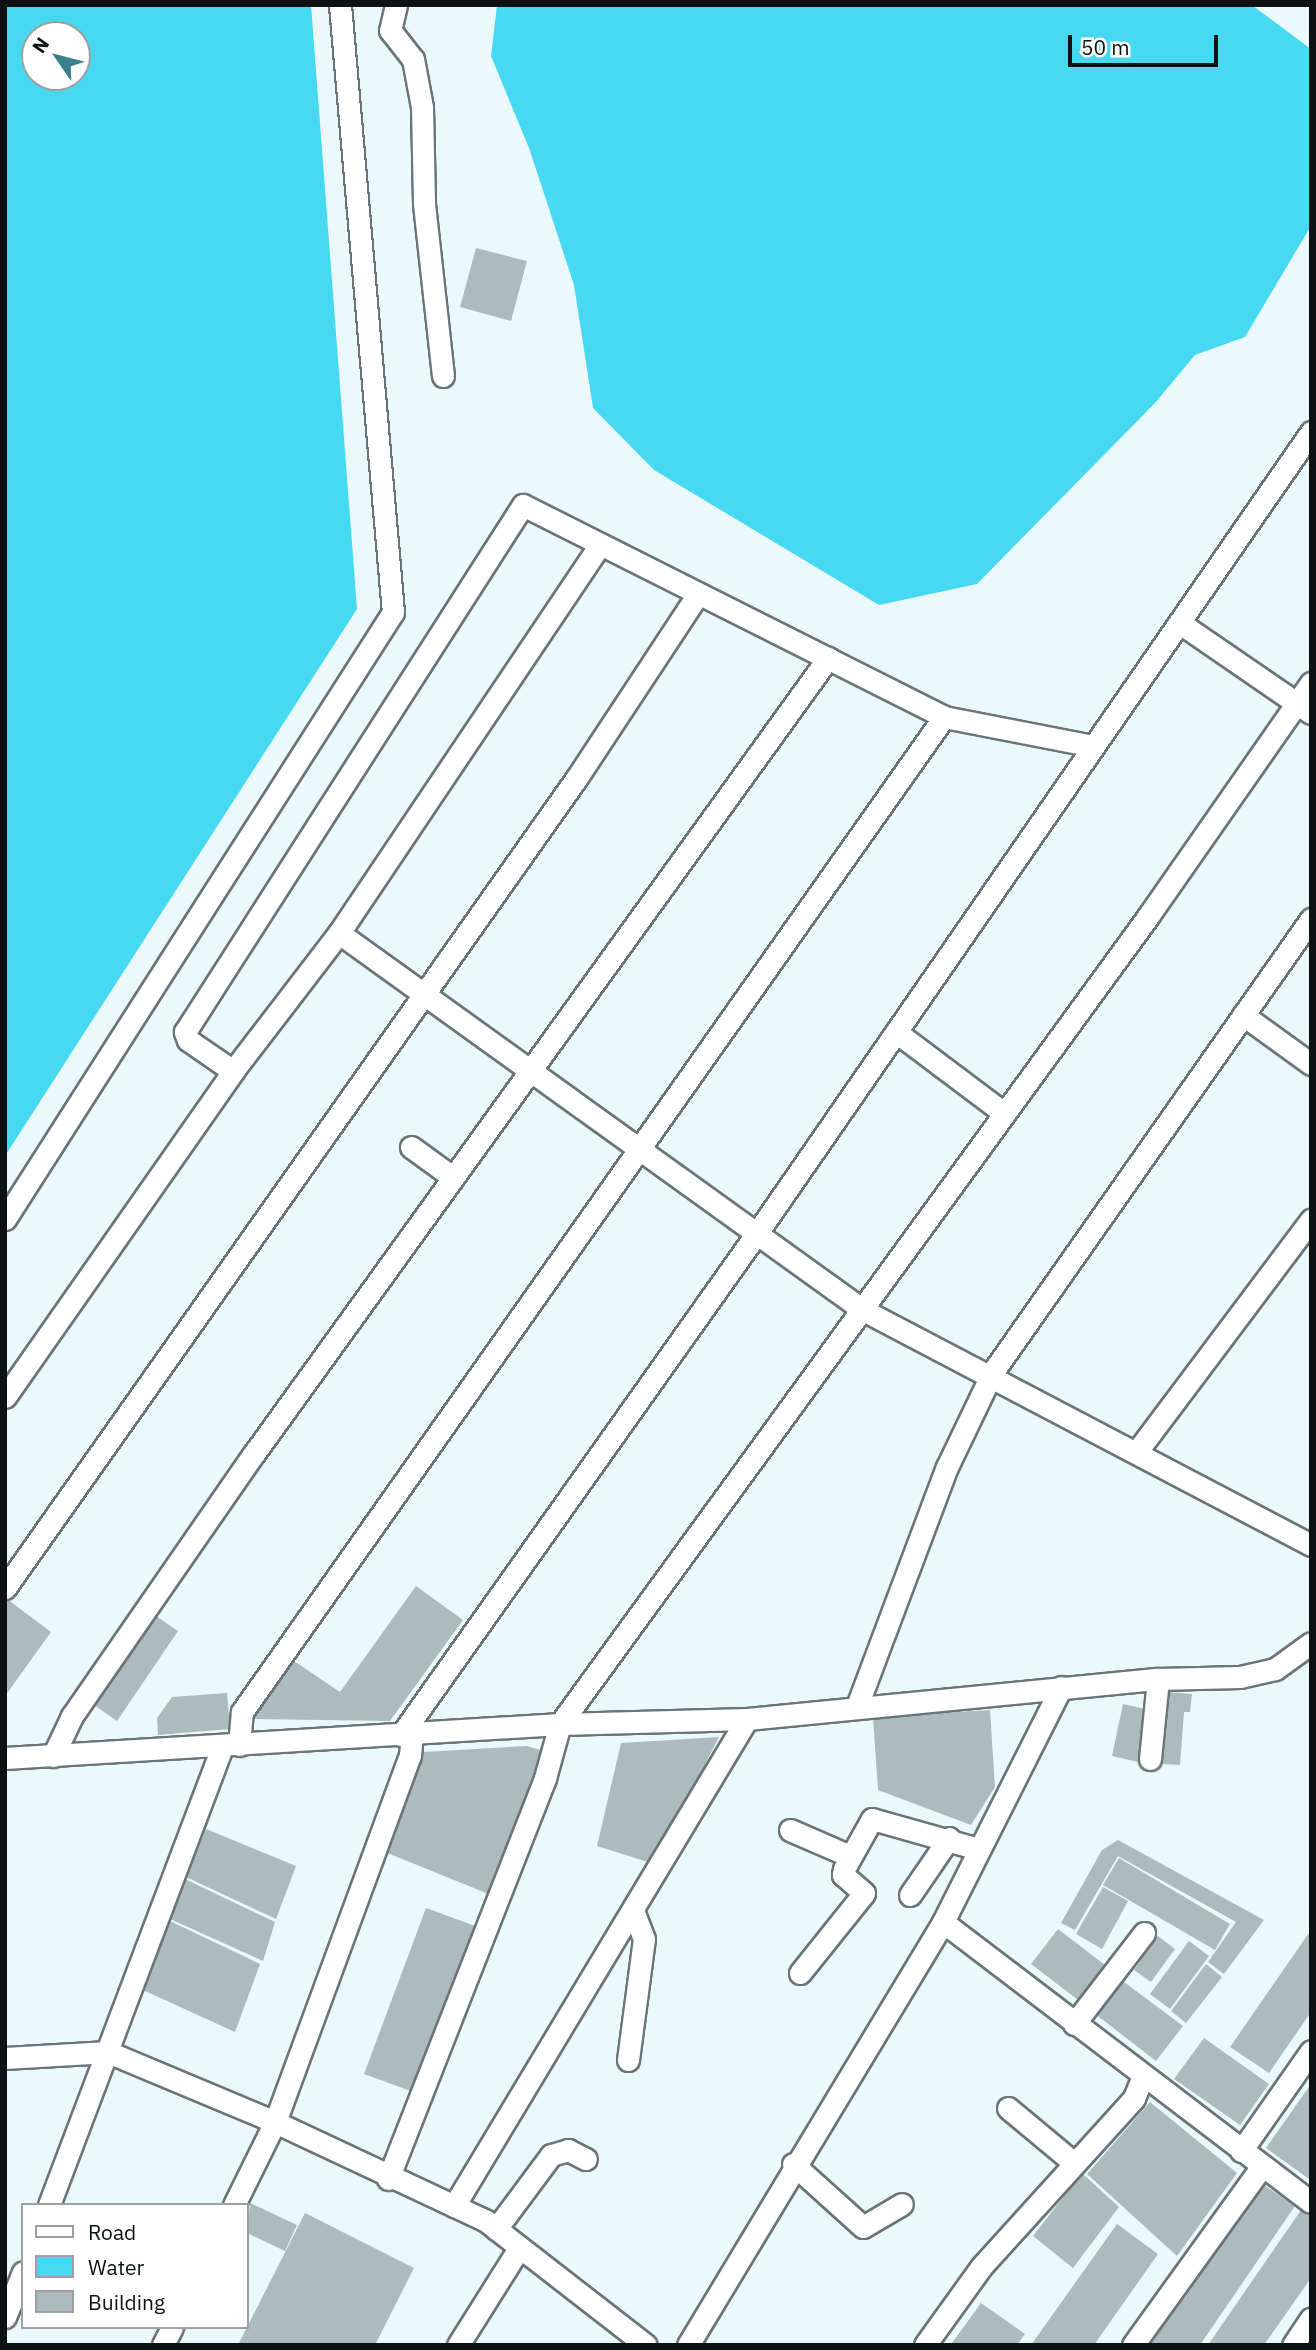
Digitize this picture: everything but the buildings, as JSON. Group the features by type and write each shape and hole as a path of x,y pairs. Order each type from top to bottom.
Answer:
{"street":[{"path":"5,1219 393,611 340,5"},
{"path":"396,5 390,30 413,59 422,107 424,204 443,376"},
{"path":"235,2203 275,2122 410,1756 407,1735 1311,432"},
{"path":"233,1072 188,1040 185,1032 515,510 532,506 598,547 944,717 1093,746"},
{"path":"5,1397 233,1072 339,933 598,547"},
{"path":"5,1588 576,779 698,594"},
{"path":"1180,623 1304,708"},
{"path":"52,1756 72,1716 452,1176 828,658"},
{"path":"388,2179 545,1778 560,1724 1004,1113 1304,708 1311,683"},
{"path":"50,2203 242,1712 642,1152 944,717"},
{"path":"858,1706 947,1467 992,1373 1311,919"},
{"path":"339,933 421,996 529,1069 863,1310 992,1373 1311,1545"},
{"path":"1243,1015 1311,1064"},
{"path":"896,1032 1004,1113"},
{"path":"411,1147 452,1176"},
{"path":"1138,1450 1311,1220"},
{"path":"5,1758 560,1724 747,1719 1061,1687 1265,1672 1311,1643"},
{"path":"1150,1759 1158,1679"},
{"path":"688,2345 793,2164 943,1922 1061,1687"},
{"path":"454,2206 747,1719"},
{"path":"800,1973 864,1893 843,1875 865,1824 880,1818 979,1849"},
{"path":"790,1830 850,1856"},
{"path":"910,1895 950,1838"},
{"path":"628,2060 644,1939 633,1910"},
{"path":"943,1922 1142,2078 1311,2202"},
{"path":"1074,2024 1144,1933"},
{"path":"1241,2151 1311,2051"},
{"path":"5,2058 108,2052 275,2122 388,2179 454,2206 496,2229 646,2345"},
{"path":"925,2345 981,2266 1134,2098 1142,2078"},
{"path":"1008,2108 1074,2163"},
{"path":"496,2229 551,2155 568,2150 586,2159"},
{"path":"793,2164 863,2227 902,2204"},
{"path":"1133,2345 1262,2165"},
{"path":"458,2345 519,2248"},
{"path":"5,2317 21,2277"},
{"path":"1293,2345 1311,2318"},
{"path":"163,2345 171,2329"}],"water":[{"path":"5,5 311,5 357,609 5,1156"},
{"path":"497,5 1252,5 1311,49 1311,226 1245,337 1195,355 1155,403 977,584 879,605 654,470 593,408 574,285 529,148 491,56"}]}
